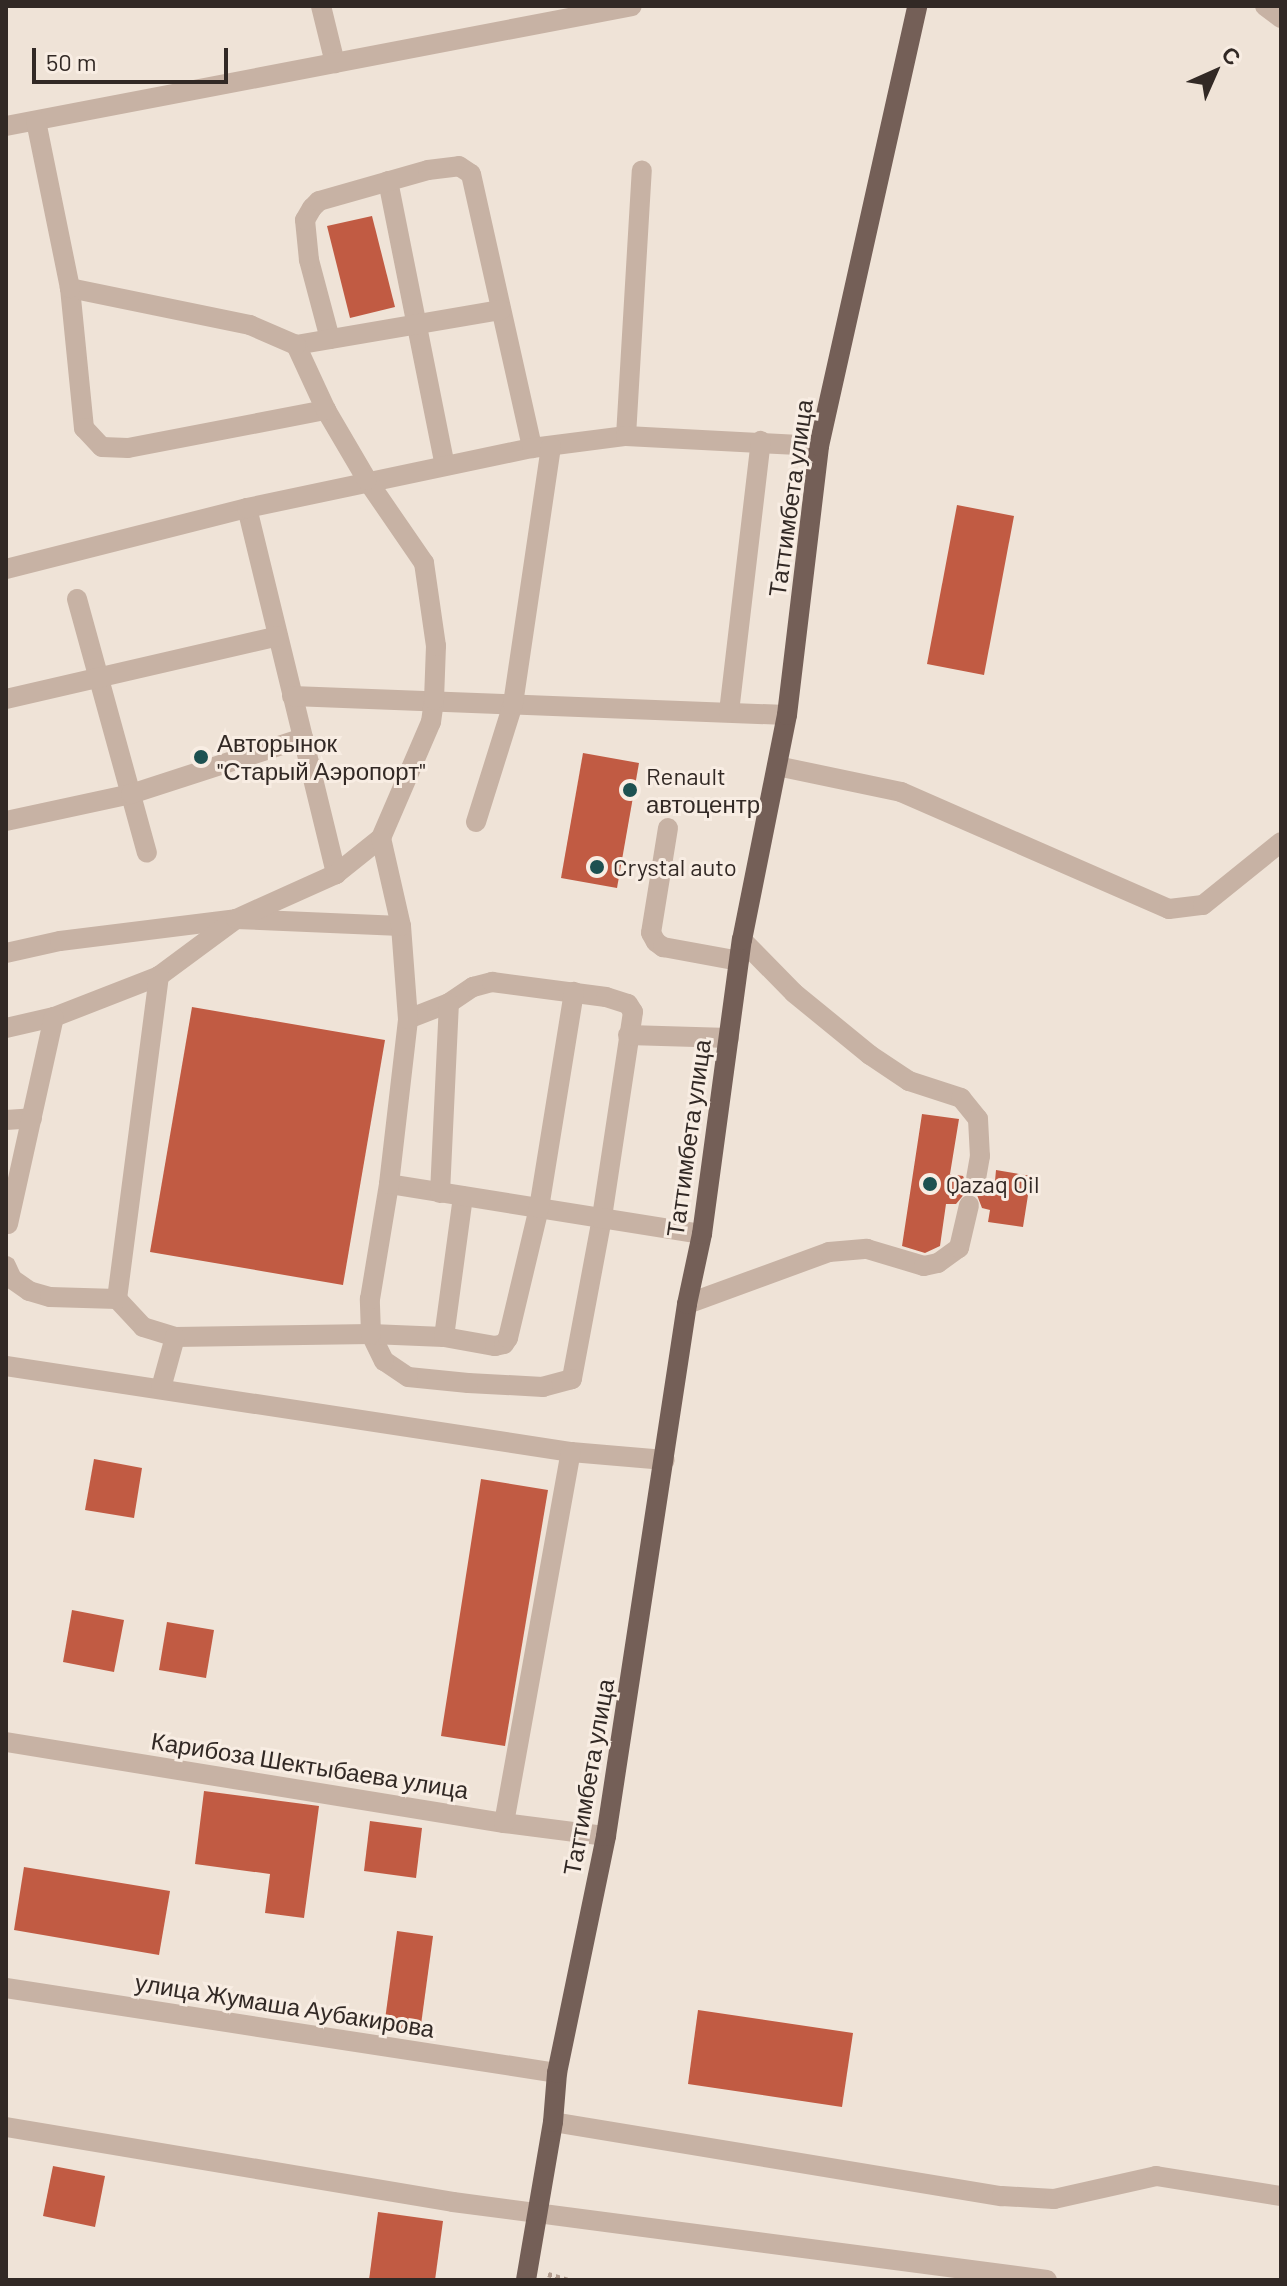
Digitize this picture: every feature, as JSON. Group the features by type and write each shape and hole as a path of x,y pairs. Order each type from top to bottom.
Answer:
{"main road":[{"name":"Таттимбета улица","path":"526,2280 553,2122 557,2073 606,1836 687,1304 702,1234 742,940 787,715 819,446 917,6"}],"street":[{"path":"321,6 335,63"},
{"path":"6,126 632,6"},
{"path":"1265,6 1281,18"},
{"path":"36,121 70,288 84,428 102,447 128,448 326,410"},
{"path":"330,339 309,260 305,220 319,201 388,181 459,166 471,174 501,310 542,448 513,704 476,822"},
{"path":"626,436 642,170"},
{"path":"388,181 445,465"},
{"path":"70,288 250,325 296,345 501,310"},
{"path":"6,1028 54,1017 159,976 236,919 336,874 381,838 431,722 436,646 424,563 367,480 326,410 296,345"},
{"path":"6,569 367,480 542,448 626,436 819,446"},
{"path":"729,712 761,441"},
{"path":"247,508 336,874"},
{"path":"77,599 147,853"},
{"path":"6,699 278,636"},
{"path":"292,696 787,715"},
{"path":"6,821 131,794 303,738"},
{"path":"777,766 901,792 1169,909 1203,905 1281,842"},
{"path":"668,828 651,933 663,947 739,961"},
{"path":"381,838 401,926 408,1019 389,1184 370,1299 371,1334 384,1361 408,1377 543,1387 572,1379 602,1218 633,1012 628,1004 574,992 492,982 473,987 449,1003 408,1019"},
{"path":"6,953 60,941 236,919 401,926"},
{"path":"742,940 794,993 870,1055 909,1081 961,1098 978,1119 980,1156 976,1178"},
{"path":"117,1299 159,976"},
{"path":"6,1266 12,1279 29,1291 50,1297 117,1299 143,1327 175,1337 371,1334 444,1337 483,1346 504,1344 539,1208 574,992"},
{"path":"440,1193 449,1003"},
{"path":"7,1229 54,1017"},
{"path":"628,1035 729,1038"},
{"path":"6,1120 32,1118"},
{"path":"389,1184 702,1234"},
{"path":"444,1337 463,1196"},
{"path":"687,1304 829,1252 867,1249 924,1266 938,1263 959,1248 969,1205"},
{"path":"161,1388 175,1337"},
{"path":"6,1366 571,1452 665,1460"},
{"path":"504,1823 571,1452"},
{"name":"Карибоза Шектыбаева улица","path":"6,1742 504,1823 606,1836"},
{"name":"улица Жумаша Аубакирова","path":"6,1988 557,2073"},
{"path":"553,2122 1002,2196 1054,2199 1156,2176 1281,2196"},
{"path":"6,2127 453,2202 1047,2280"}],"building":[{"path":"372,216 395,307 350,318 327,226"},
{"path":"957,505 1014,516 984,675 927,664"},
{"path":"583,753 639,763 617,888 561,878"},
{"path":"192,1007 385,1040 343,1285 150,1252"},
{"path":"922,1114 959,1119 950,1174 963,1176 968,1188 981,1190 989,1180 995,1181 996,1170 1031,1176 1023,1227 988,1222 990,1210 982,1208 977,1195 966,1192 956,1204 946,1204 940,1246 925,1253 902,1246"},
{"path":"94,1459 142,1468 134,1518 85,1510"},
{"path":"481,1479 548,1490 505,1746 441,1736"},
{"path":"72,1610 124,1620 114,1672 63,1662"},
{"path":"167,1622 214,1630 206,1678 159,1670"},
{"path":"204,1791 319,1806 304,1918 265,1913 270,1874 195,1864"},
{"path":"370,1821 422,1828 416,1878 364,1871"},
{"path":"24,1867 170,1891 159,1955 14,1930"},
{"path":"397,1931 433,1936 420,2032 384,2027"},
{"path":"698,2010 853,2033 842,2107 688,2084"},
{"path":"53,2166 105,2176 95,2227 43,2216"},
{"path":"378,2212 443,2221 435,2280 369,2280"}],"place":[{"name":"Авторынок \"Старый Аэропорт\"","path":"201,757"},
{"name":"Renault автоцентр","path":"630,790"},
{"name":"Crystal auto","path":"597,867"},
{"name":"Qazaq Oil","path":"930,1184"}]}
